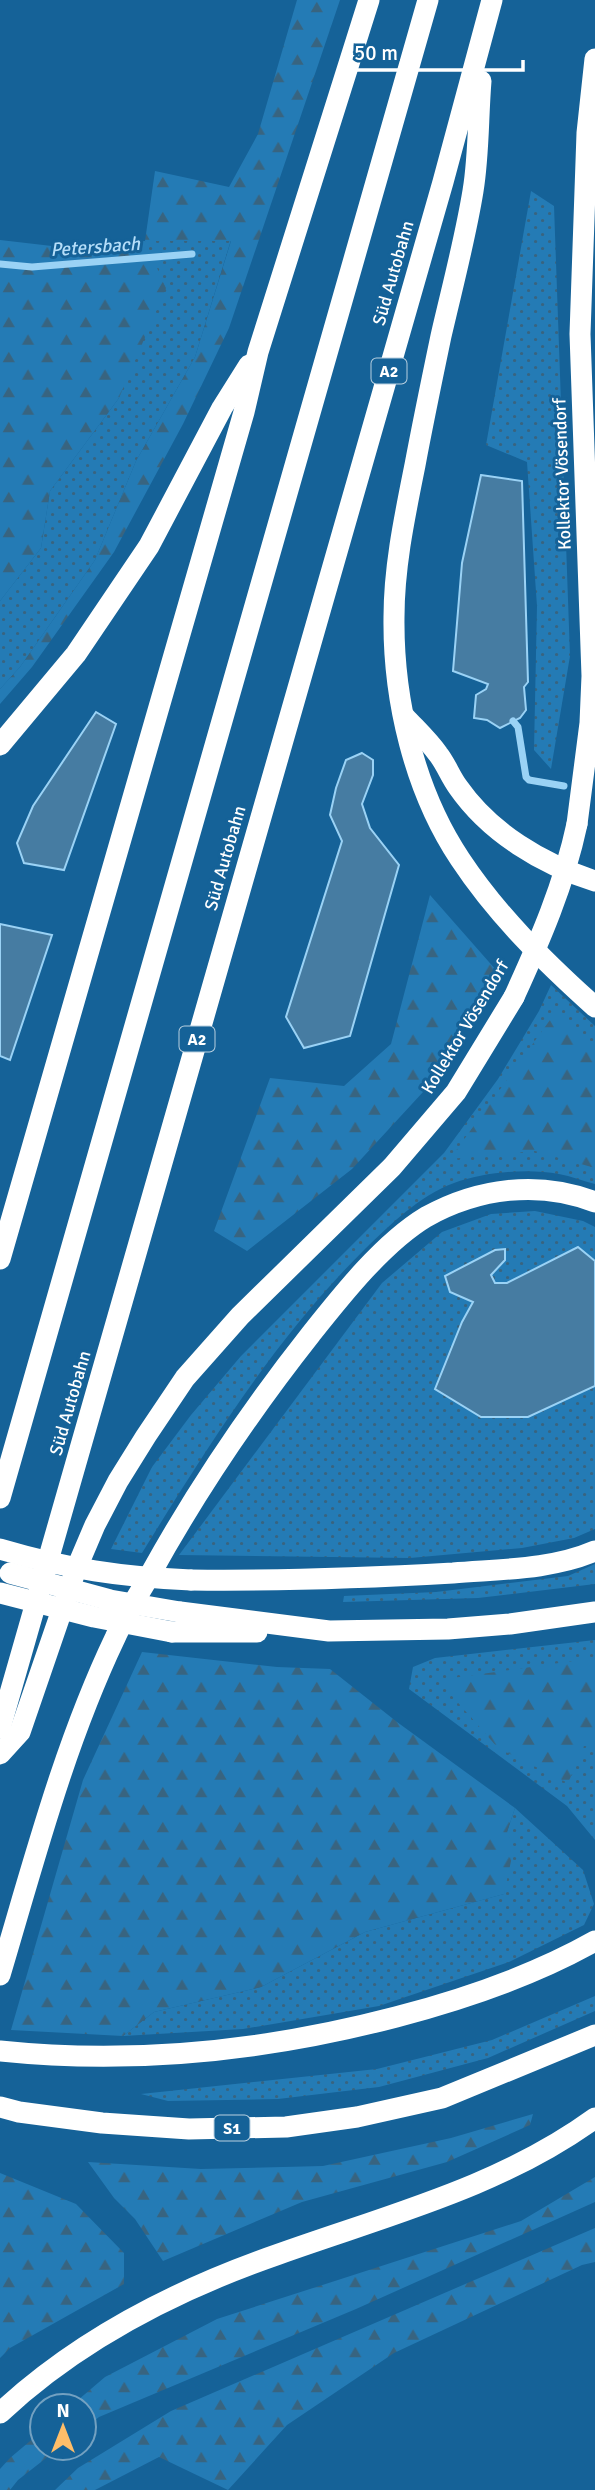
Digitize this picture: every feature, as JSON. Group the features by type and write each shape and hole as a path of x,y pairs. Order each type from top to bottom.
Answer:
{"highway":[{"path":"0,1259 244,412 258,352 369,0"},
{"path":"0,1498 428,0"},
{"name":"Süd Autobahn","path":"0,1728 484,36 492,0"},
{"path":"484,36 473,190 433,373 399,559 394,615 395,662 404,716 416,762 434,811 459,857 493,905 558,974 595,1006"},
{"name":"Kollektor Vösendorf","path":"0,1754 20,1732 75,1572 95,1525 146,1436 186,1378 240,1316 392,1167 456,1092 514,997 545,930 569,863 589,736 592,676 580,334 587,133 595,59"},
{"path":"0,744 76,654 149,546 222,408 258,352"},
{"path":"404,716 439,755 458,788 505,836 536,856 595,881"},
{"path":"0,1975 61,1768 115,1637 186,1510 255,1406 334,1305 388,1248 424,1219 458,1202 495,1192 549,1190 581,1196 595,1202"},
{"path":"0,1549 68,1568 102,1574 191,1580 326,1580 519,1568 554,1563 595,1552"},
{"path":"5,1572 110,1600 176,1622"},
{"path":"0,1593 94,1617 329,1631 448,1629 510,1624 595,1612"},
{"path":"0,2051 102,2059 186,2055 265,2045 358,2027 436,2007 499,1986 562,1960 595,1941"},
{"name":"S1","path":"10,2109 102,2123 189,2129 286,2127 357,2117 442,2098 595,2035"},
{"path":"0,2413 71,2355 134,2316 203,2283 265,2259 432,2203 470,2187 507,2171 575,2133 595,2118"}],"green space":[{"path":"297,0 340,0 229,328 183,424 114,552 32,667 0,704 0,689 20,667 95,560 136,461 195,357 231,241 145,241 155,171 229,187 258,134"},
{"path":"531,191 554,206 570,656 551,769 534,750 537,606 527,462 486,445"},
{"path":"0,240 69,248 145,241 166,288 119,398 50,491 41,548 0,601"},
{"path":"231,240 195,357 136,461 95,560 20,667 0,689 0,601 41,548 50,491 119,398 145,241"},
{"path":"430,895 496,970 435,1079 352,1169 247,1251 214,1231 270,1078 344,1086 391,1044"},
{"path":"551,985 595,1026 595,1184 547,1172 506,1172 454,1183 417,1203 365,1249 301,1319 244,1394 142,1553 111,1549 152,1467 191,1415 241,1356 444,1153 498,1079 539,1011"},
{"path":"555,1013 595,1049 595,1168 535,1151 450,1159"},
{"path":"535,1211 583,1221 595,1227 595,1529 574,1538 522,1548 410,1558 179,1555 382,1283 442,1232 491,1214"},
{"path":"595,1564 595,1584 478,1598 343,1602 344,1596 436,1592 568,1576"},
{"path":"595,1640 595,1840 567,1806 409,1689 413,1667 435,1658"},
{"path":"142,1652 277,1667 330,1669 397,1722 515,1808 507,1832 514,1847 504,1894 365,1932 261,1987 154,2012 123,2036 11,2030 83,1780"},
{"path":"595,1658 595,1747 584,1746 568,1783 498,1748 438,1680"},
{"path":"515,1808 583,1870 594,1904 584,1925 509,1962 379,2006 243,2029 123,2036 154,2012 261,1987 365,1932 504,1894 507,1832"},
{"path":"595,1996 595,2011 488,2058 379,2087 278,2099 168,2101 141,2094 377,2069 492,2040"},
{"path":"533,2114 530,2125 447,2162 302,2202 163,2261 135,2219 114,2198 88,2162 201,2169 323,2166 451,2138"},
{"path":"0,2173 76,2204 124,2253 124,2284 10,2348 0,2358"},
{"path":"595,2177 595,2202 356,2309 98,2418 98,2392 87,2392 105,2377 217,2319 521,2221"},
{"path":"595,2228 595,2262 582,2265 394,2353 287,2425 228,2490 159,2457 95,2490 55,2490 78,2468 88,2462 98,2462 98,2456 171,2411"},
{"path":"28,2443 28,2462 41,2462 10,2490 0,2490 0,2469"}],"shaded area":[{"path":"481,475 522,481 528,682 524,687 526,710 520,718 500,728 487,720 474,718 476,695 486,689 488,684 453,671 462,563"},
{"path":"96,712 116,724 64,870 24,863 17,843 33,806"},
{"path":"362,753 373,760 373,775 362,804 370,828 399,865 350,1036 304,1048 286,1017 342,841 330,815 336,788 346,760"},
{"path":"0,924 52,935 10,1060 0,1056"},
{"path":"578,1247 595,1261 595,1386 528,1417 481,1417 435,1389 473,1302 450,1292 445,1276 495,1250 505,1249 505,1260 491,1275 495,1283 507,1283"}],"waterway":[{"name":"Petersbach","path":"0,264 32,267 192,254"},
{"path":"513,721 518,727 526,777 529,780 564,786"}]}
